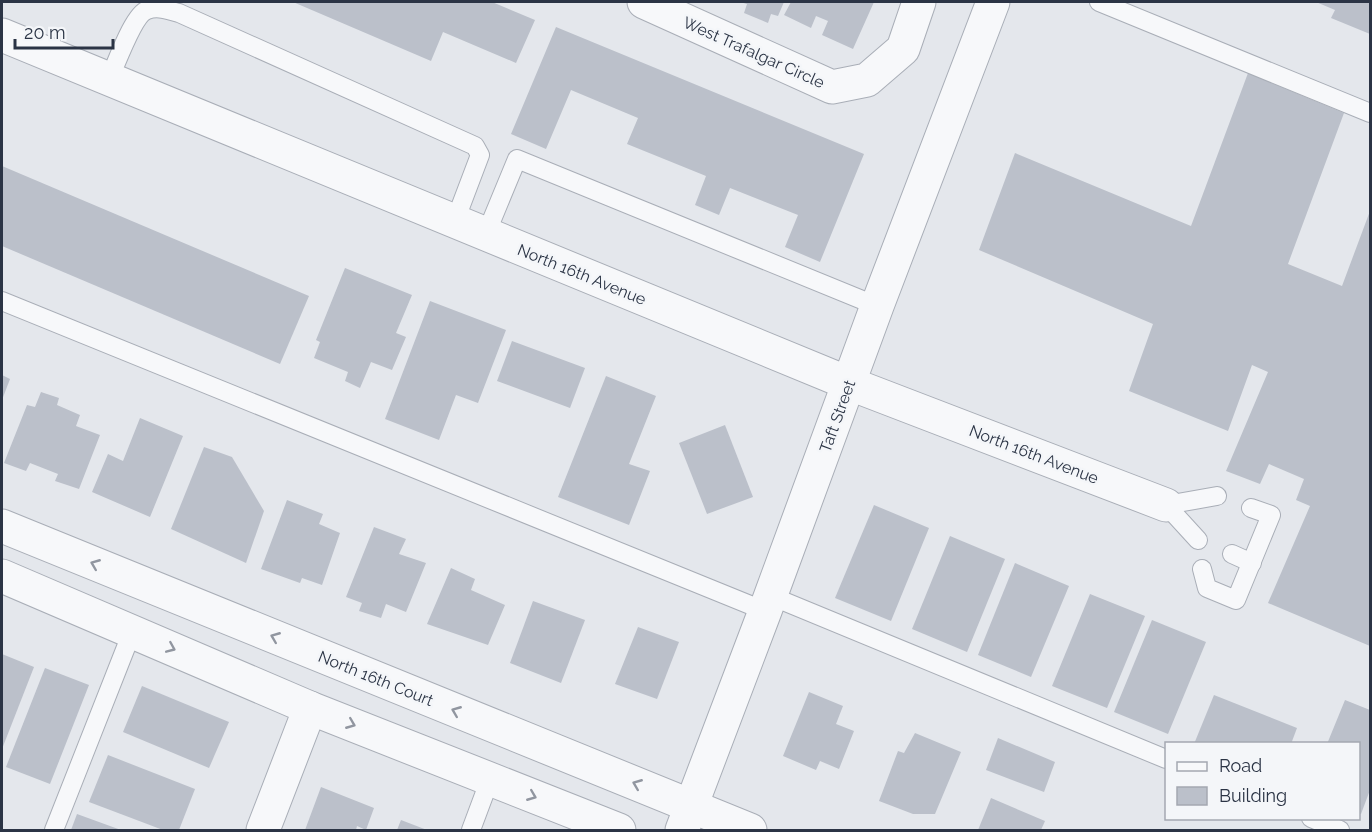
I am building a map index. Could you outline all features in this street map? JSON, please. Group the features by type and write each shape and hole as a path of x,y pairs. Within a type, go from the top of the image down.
{"street":[{"name":"West Trafalgar Circle","path":"644,2 832,87 867,80 903,49 920,2"},
{"name":"Taft Street","path":"686,818 993,2"},
{"name":"North 16th Avenue","path":"2,35 848,383 1166,505"},
{"name":"North 16th Court","path":"2,526 686,818 750,831"},
{"path":"2,576 310,708 619,831"},
{"path":"263,831 310,708"}],"lane":[{"path":"1099,2 1371,113"},
{"path":"109,79 135,21 144,11 162,8 179,13 476,146 480,155 455,222"},
{"path":"486,234 517,159 877,306"},
{"path":"2,301 1165,758"},
{"path":"1166,505 1216,496"},
{"path":"1166,505 1198,540"},
{"path":"1202,569 1207,588 1236,600 1271,515 1251,508"},
{"path":"1232,554 1251,563"},
{"path":"54,831 132,632"},
{"path":"471,831 490,780"},
{"path":"1313,820 1340,831"}],"building":[{"path":"293,2 492,2 535,20 516,63 443,32 431,61"},
{"path":"740,2 784,2 778,16 771,14 768,23 744,13 747,4"},
{"path":"791,2 874,2 853,49 822,35 828,21 816,16 811,28 784,15"},
{"path":"1316,2 1370,2 1370,34 1331,18 1335,10"},
{"path":"556,27 864,154 820,262 785,247 798,215 730,188 719,215 695,205 706,176 627,144 638,118 571,90 546,149 511,134"},
{"path":"1248,73 1344,113 1288,264 1342,286 1370,211 1370,646 1268,603 1310,506 1296,500 1304,479 1269,464 1260,484 1226,471 1268,372 1252,365 1228,431 1129,391 1153,324 979,250 1015,153 1191,226"},
{"path":"2,166 309,296 280,364 2,246"},
{"path":"345,268 412,295 396,333 406,337 392,370 371,362 360,388 345,381 348,372 314,358 320,342 316,340"},
{"path":"430,301 506,330 478,403 456,395 439,440 385,419"},
{"path":"512,341 585,368 570,408 497,381"},
{"path":"2,375 10,379 2,400"},
{"path":"606,376 656,396 629,464 650,471 629,525 558,497"},
{"path":"41,392 59,398 57,405 80,415 76,426 100,435 79,489 55,481 58,474 30,463 26,471 4,463 27,405 35,407"},
{"path":"140,418 183,436 150,517 92,492 108,454 123,461"},
{"path":"725,425 753,497 707,514 679,443"},
{"path":"204,447 232,457 264,511 246,563 171,529"},
{"path":"287,500 323,514 319,524 340,533 322,585 302,578 300,583 261,569"},
{"path":"874,505 929,528 891,621 835,598"},
{"path":"374,527 406,539 399,554 426,563 406,612 386,604 381,618 359,611 362,603 346,597"},
{"path":"950,536 1005,559 967,652 912,629"},
{"path":"1015,563 1069,586 1031,677 978,655"},
{"path":"451,568 475,579 471,590 505,605 488,645 427,624"},
{"path":"1090,594 1145,616 1107,708 1052,686"},
{"path":"533,601 585,620 561,683 510,663"},
{"path":"1152,620 1206,642 1168,734 1114,712"},
{"path":"638,627 679,642 657,699 615,684"},
{"path":"2,654 34,667 2,749"},
{"path":"45,668 89,685 50,784 6,767"},
{"path":"142,686 229,722 209,768 123,732"},
{"path":"809,692 843,706 836,724 854,731 839,769 820,761 816,770 783,756"},
{"path":"1214,695 1297,728 1292,742 1195,742"},
{"path":"1345,700 1370,710 1370,790 1361,814 1360,742 1328,742"},
{"path":"915,733 961,752 935,814 913,814 879,801 898,751 904,753"},
{"path":"998,738 1055,762 1044,792 986,770"},
{"path":"108,755 195,789 179,830 163,830 89,802"},
{"path":"321,787 374,808 366,830 357,826 356,830 305,830"},
{"path":"991,798 1045,821 1041,830 978,830"},
{"path":"77,814 121,830 71,830"},
{"path":"401,820 427,830 397,830"}]}
